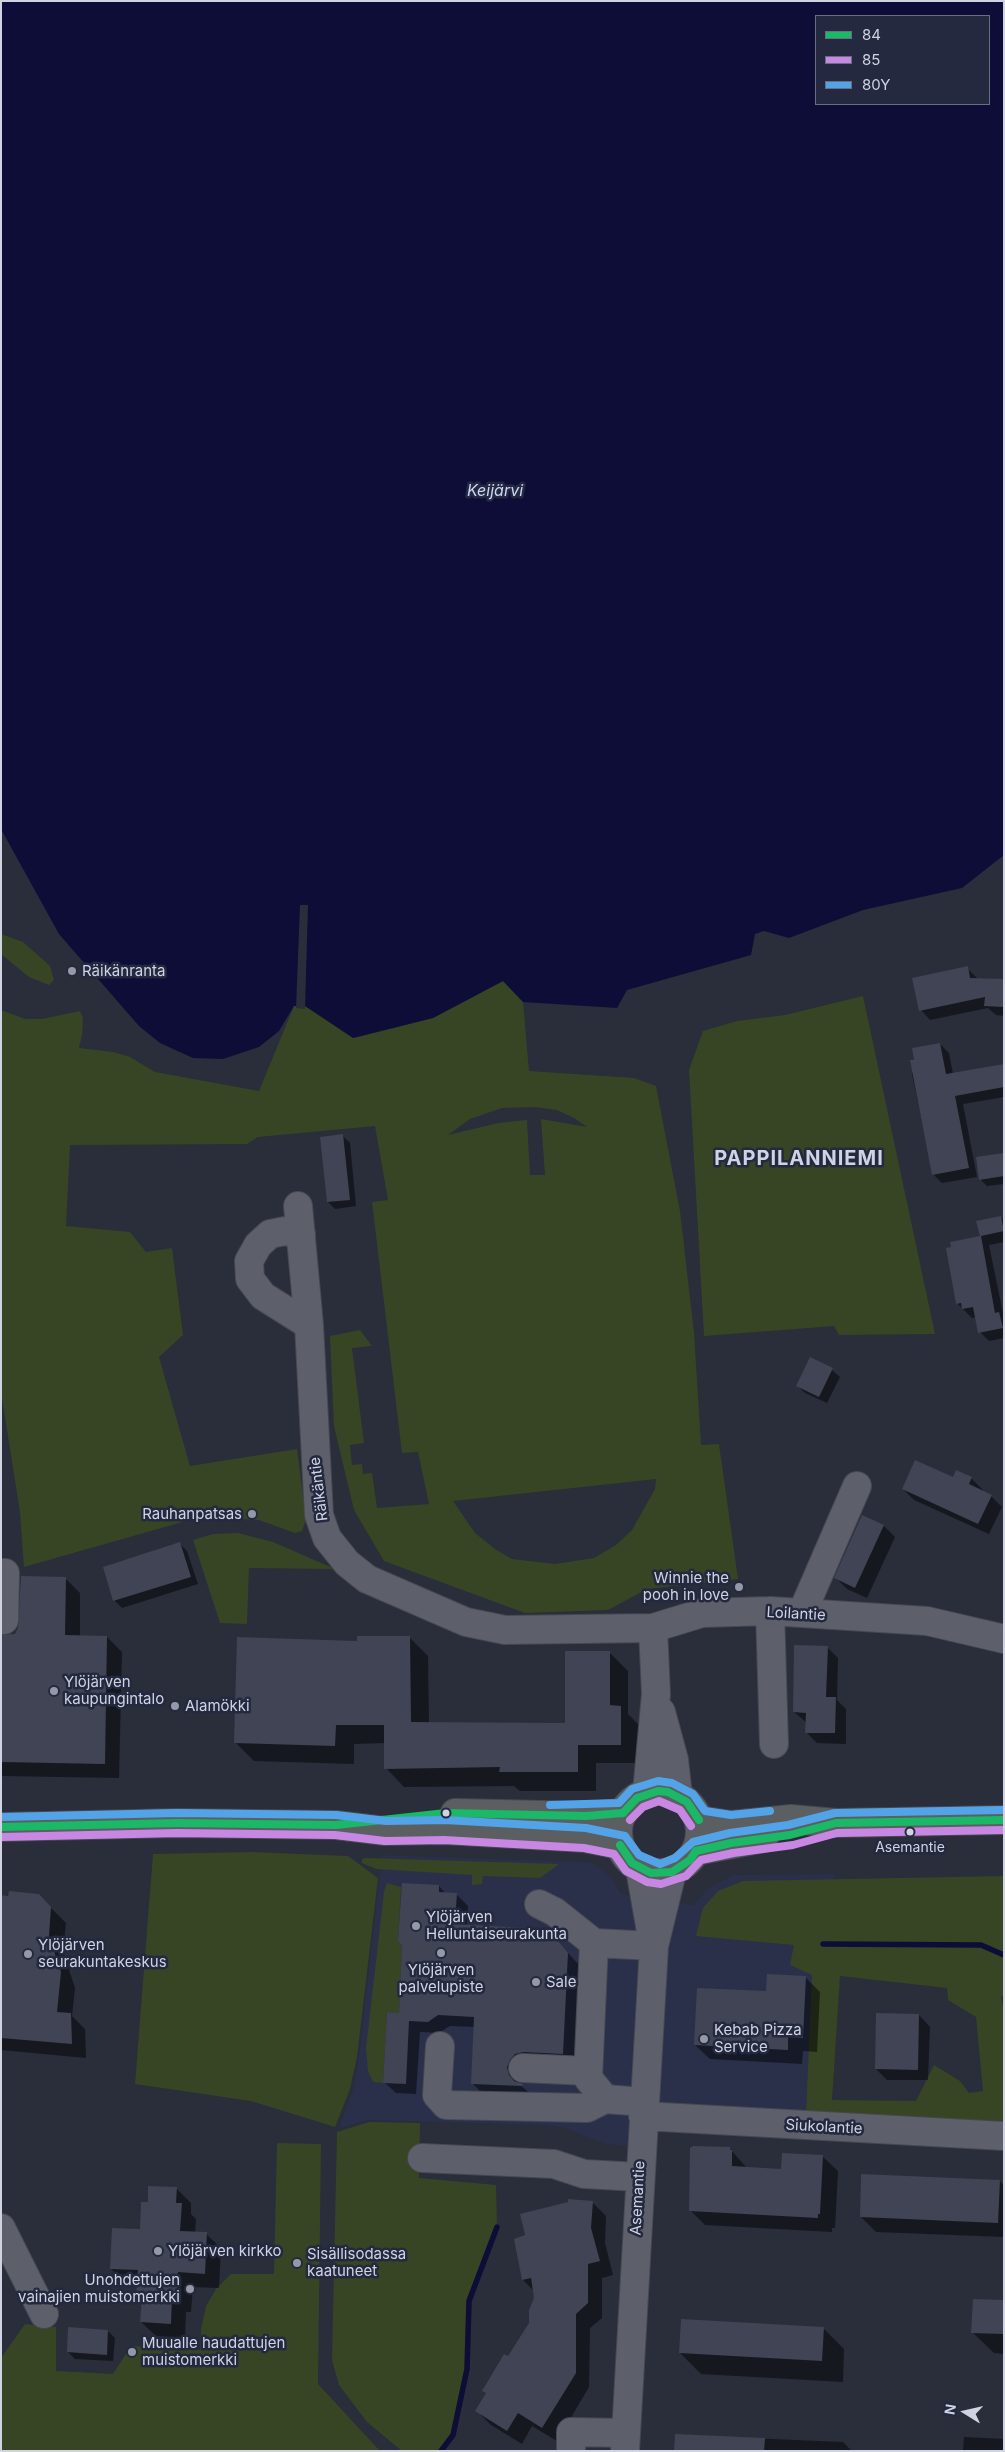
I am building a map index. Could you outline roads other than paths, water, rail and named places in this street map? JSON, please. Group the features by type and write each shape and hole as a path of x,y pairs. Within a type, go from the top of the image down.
{"main road":[{"path":"663,1792 678,1796 687,1802 699,1820 700,1841 696,1851 690,1860 672,1872 656,1873 640,1869 632,1863 620,1845 618,1834 623,1814 637,1798 647,1793 663,1792"},
{"path":"336,1825 446,1813 586,1816 623,1814"},
{"path":"699,1820 731,1825 791,1819 836,1823 1004,1820"},
{"path":"1,1827 177,1823 336,1825 385,1831 444,1830 585,1838 620,1845"},
{"path":"696,1851 731,1843 790,1835 836,1823"}],"street":[{"name":"Räikäntie","path":"298,1206 309,1325 319,1515 327,1538 346,1563 367,1579 466,1622 497,1628 654,1628"},
{"path":"301,1234 285,1231 270,1234 258,1245 249,1261 250,1279 262,1296 309,1325"},
{"path":"802,1614 857,1486"},
{"path":"1,1573 5,1573 4,1620"},
{"path":"770,1612 774,1744"},
{"name":"Loilantie","path":"654,1628 702,1613 770,1612 926,1621 1004,1639"},
{"path":"647,1793 656,1694 654,1628"},
{"path":"656,1694 674,1760 678,1796"},
{"name":"Asemantie","path":"640,1869 654,1946"},
{"name":"Asemantie","path":"625,2442 654,1946 672,1872"},
{"path":"539,1904 555,1912 594,1942 654,1946"},
{"path":"440,2046 436,2095 446,2105 587,2108 604,2100 588,2078 594,1942"},
{"path":"523,2068 588,2071"},
{"name":"Siukolantie","path":"604,2100 644,2109 1004,2136"},
{"path":"422,2158 554,2164 584,2174 639,2177"},
{"path":"1,2228 44,2314"},
{"path":"570,2451 571,2432 625,2442"}],"water":[{"name":"Keijärvi","path":"1,1 1004,1 1004,855 962,888 863,910 789,938 764,931 755,934 751,955 627,990 617,1008 523,1002 503,981 433,1018 353,1038 305,1006 294,1006 279,1031 259,1047 223,1059 193,1058 160,1043 139,1026 59,934 1,829"}],"waterway":[{"path":"823,1944 981,1945 1004,1955"},
{"path":"441,2451 453,2435 467,2369 469,2301 497,2227"}],"place":[{"name":"Räikänranta","path":"72,971"},
{"name":"Rauhanpatsas","path":"252,1514"},
{"name":"Winnie the pooh in love","path":"739,1587"},
{"name":"Ylöjärven kaupungintalo","path":"54,1691"},
{"name":"Alamökki","path":"175,1706"},
{"name":"Asemantie","path":"910,1832"},
{"name":"Ylöjärven Helluntaiseurakunta","path":"416,1926"},
{"name":"Ylöjärven palvelupiste","path":"441,1953"},
{"name":"Ylöjärven seurakuntakeskus","path":"28,1954"},
{"name":"Sale","path":"536,1982"},
{"name":"Kebab Pizza Service","path":"704,2039"},
{"name":"Ylöjärven kirkko","path":"158,2251"},
{"name":"Sisällisodassa kaatuneet","path":"297,2263"},
{"name":"Unohdettujen vainajien muistomerkki","path":"190,2289"},
{"name":"Muualle haudattujen muistomerkki","path":"132,2352"}],"district":[{"name":"PAPPILANNIEMI","path":"799,1159"}]}
